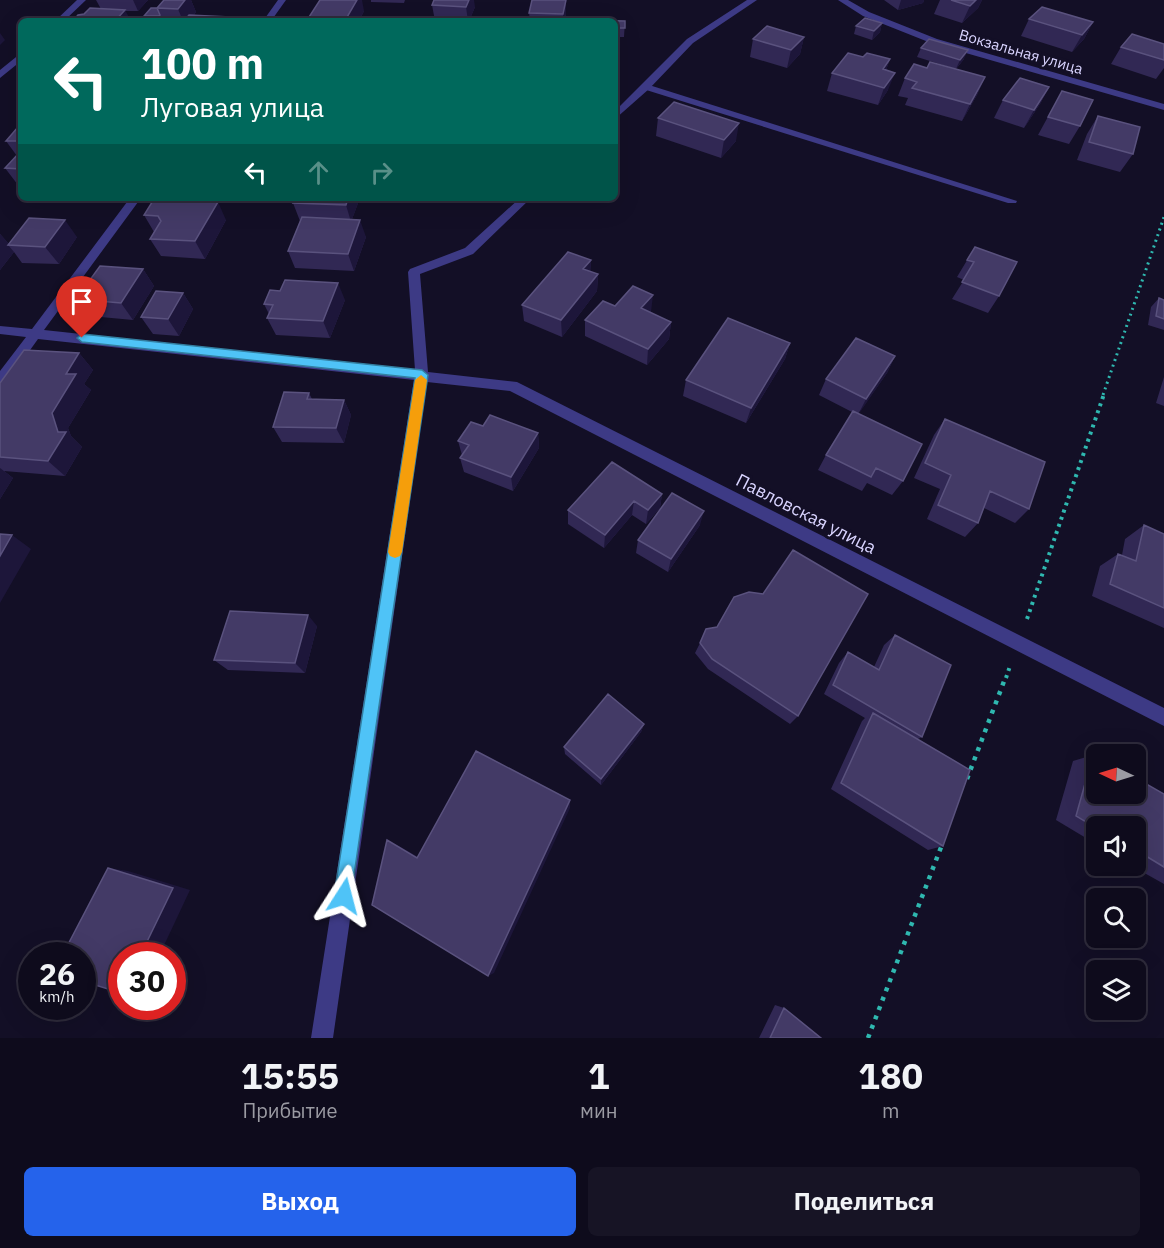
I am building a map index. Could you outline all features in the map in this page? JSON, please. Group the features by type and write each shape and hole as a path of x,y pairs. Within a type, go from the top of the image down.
{"street":[{"path":"62,18 82,0"},
{"path":"269,18 282,0"},
{"path":"618,113 690,41 753,0"},
{"name":"Вокзальная улица","path":"842,0 866,14 934,41 1164,107"},
{"path":"0,75 18,59"},
{"path":"646,87 1012,201"},
{"path":"0,381 134,201"},
{"path":"322,1038 422,375 414,272 469,251 523,201"},
{"name":"Павловская улица","path":"0,330 512,386 1164,717"}],"building":[{"path":"164,0 185,0 178,9 157,8"},
{"path":"320,0 357,0 347,18 309,17"},
{"path":"434,0 469,0 466,7 432,5"},
{"path":"532,0 566,0 563,14 529,13"},
{"path":"951,0 976,0 970,6"},
{"path":"1042,7 1093,22 1082,35 1029,19"},
{"path":"90,8 125,10 118,18 76,18"},
{"path":"151,8 157,8 160,15 144,16"},
{"path":"189,15 229,17 228,18 186,18"},
{"path":"865,18 882,23 874,31 856,26"},
{"path":"618,21 625,21 625,28 618,28"},
{"path":"767,26 804,37 791,50 753,39"},
{"path":"1132,34 1164,44 1164,60 1121,47"},
{"path":"929,39 968,50 960,60 921,48"},
{"path":"848,53 863,57 867,53 890,59 883,69 895,73 884,88 832,73"},
{"path":"930,62 985,77 970,104 912,88 917,82 905,78 914,64 927,68"},
{"path":"1020,78 1049,87 1034,110 1003,100"},
{"path":"1062,91 1093,100 1080,126 1048,117"},
{"path":"674,102 739,123 724,140 658,118"},
{"path":"1098,116 1140,127 1133,154 1089,142"},
{"path":"18,127 18,141 6,141"},
{"path":"18,154 18,169 5,168"},
{"path":"153,201 218,202 195,241 150,239 161,221 158,216 144,215"},
{"path":"294,201 347,201 346,205 293,203"},
{"path":"302,217 360,220 348,254 288,251"},
{"path":"29,218 65,220 45,247 8,245"},
{"path":"975,247 1017,262 999,296 962,282 974,262 967,260"},
{"path":"568,252 591,260 583,269 598,274 561,320 522,305"},
{"path":"100,266 143,269 121,303 76,299"},
{"path":"285,280 338,283 323,321 267,318 273,305 264,304 270,290 280,291"},
{"path":"633,286 653,295 641,308 671,322 648,349 585,320 603,301 615,306"},
{"path":"156,291 183,293 168,319 141,317"},
{"path":"1159,298 1164,300 1164,319 1156,316"},
{"path":"728,318 790,343 751,408 686,380"},
{"path":"856,338 895,356 866,399 826,379"},
{"path":"24,350 79,353 66,374 76,374 52,413 58,432 66,432 48,461 0,457 0,383"},
{"path":"284,392 309,393 307,399 344,400 336,428 273,427"},
{"path":"853,411 922,444 903,481 876,468 871,477 826,455"},
{"path":"490,415 538,433 511,477 460,458 469,445 458,441 471,422 483,426"},
{"path":"945,419 1045,462 1029,509 990,491 978,523 938,505 951,475 925,463"},
{"path":"612,462 662,494 648,510 634,501 605,535 568,510"},
{"path":"672,493 704,511 671,559 638,540"},
{"path":"1144,525 1164,534 1164,608 1110,584 1118,554 1136,561"},
{"path":"0,534 12,535 0,556"},
{"path":"793,550 868,594 798,716 712,659 700,643 706,629 717,627 734,597 749,592 763,594"},
{"path":"230,611 308,615 295,663 214,660"},
{"path":"895,635 951,665 922,737 833,685 848,652 879,670"},
{"path":"608,694 644,724 601,779 564,747"},
{"path":"873,713 970,770 943,846 841,783"},
{"path":"476,751 570,800 488,976 372,905 387,840 417,858"},
{"path":"1086,780 1086,804 1146,804 1146,784 1164,794 1164,867 1146,856 1146,816 1086,816 1086,822 1076,816"},
{"path":"108,868 173,888 147,942 108,942 108,989 96,985 96,942 69,942"},
{"path":"784,1008 821,1038 770,1038"}],"slow traffic":[{"path":"395,552 421,380"}],"route":[{"path":"82,338 422,375 344,896"}]}
